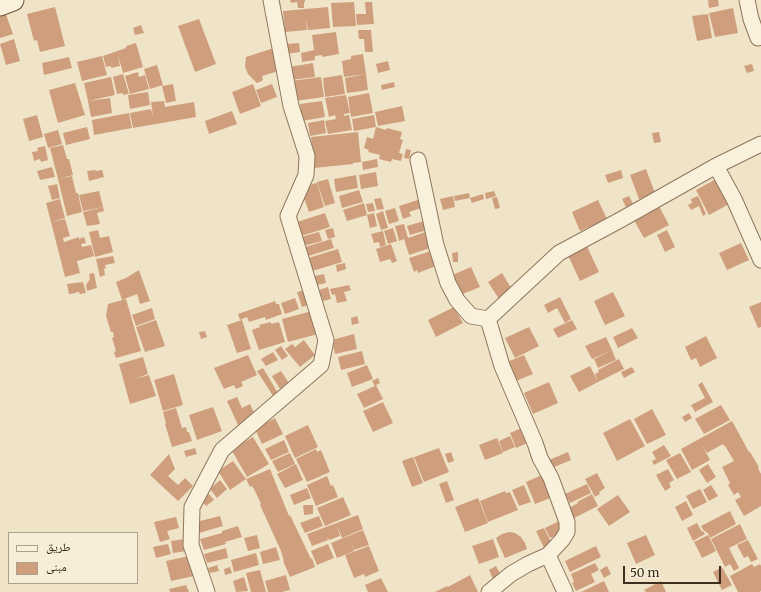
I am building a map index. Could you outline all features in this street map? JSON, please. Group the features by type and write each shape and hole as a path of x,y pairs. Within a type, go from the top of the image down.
{"street":[{"path":"0,5 13,0"},
{"path":"207,592 191,545 192,507 222,450 321,365 326,340 288,216 306,175 306,156 291,106 271,0"},
{"path":"747,0 751,19 760,40"},
{"path":"488,319 559,253 716,166 761,144"},
{"path":"418,160 436,245 448,283 457,300 471,316 488,319"},
{"path":"716,166 734,199 761,260"},
{"path":"488,319 502,366 540,458 551,478 567,522 567,532 562,540 548,555 528,564 512,574 489,592"},
{"path":"548,555 565,592"}],"building":[{"path":"290,0 305,0 304,8 298,8 297,2 291,3"},
{"path":"708,0 718,0 719,6 709,8"},
{"path":"354,2 356,26 333,27 331,3"},
{"path":"365,2 372,2 374,24 357,25 356,14 366,14"},
{"path":"55,7 65,46 40,52 37,40 34,41 27,14"},
{"path":"328,7 330,28 308,30 306,19 307,30 285,32 283,11"},
{"path":"733,8 738,33 715,37 709,13"},
{"path":"4,9 13,34 0,38 0,11"},
{"path":"708,14 712,38 697,41 692,16"},
{"path":"199,19 216,64 195,72 178,26"},
{"path":"141,25 144,33 135,35 133,28"},
{"path":"358,30 371,30 373,52 365,52 364,39 359,39"},
{"path":"336,32 339,54 322,57 322,55 315,56 315,60 302,62 301,53 314,50 312,35"},
{"path":"14,39 20,61 6,65 0,44"},
{"path":"136,43 143,67 123,73 118,55 120,66 111,68 111,66 106,67 103,56"},
{"path":"299,43 300,52 286,54 285,44"},
{"path":"274,48 282,70 262,76 262,81 257,83 248,74 245,67 246,57"},
{"path":"363,54 366,74 344,77 342,61 351,59 351,56"},
{"path":"102,56 107,75 82,81 77,62"},
{"path":"69,57 72,68 44,75 42,63"},
{"path":"388,61 390,70 378,73 376,64"},
{"path":"313,63 315,77 291,80 289,67"},
{"path":"752,64 754,71 747,73 744,66"},
{"path":"157,65 163,85 150,89 144,69"},
{"path":"138,72 139,77 145,75 149,89 130,94 125,76"},
{"path":"123,74 129,94 123,95 123,93 117,94 113,77"},
{"path":"366,74 368,90 347,93 345,78"},
{"path":"342,75 345,94 325,97 323,78"},
{"path":"111,77 115,95 88,101 84,83"},
{"path":"321,77 324,97 295,101 291,81"},
{"path":"394,82 395,87 382,90 381,85"},
{"path":"75,83 85,115 58,123 49,90"},
{"path":"173,84 176,101 166,103 162,86"},
{"path":"253,84 261,106 240,114 232,92"},
{"path":"272,84 277,97 261,103 256,90"},
{"path":"148,92 150,105 130,109 128,95"},
{"path":"369,93 373,113 351,117 348,97"},
{"path":"346,95 350,113 344,114 344,116 349,115 352,130 328,134 325,121 336,119 335,115 329,117 325,98"},
{"path":"110,98 112,113 91,117 88,101"},
{"path":"164,101 165,107 194,102 196,117 133,128 130,113 151,109 153,116 151,102"},
{"path":"322,101 325,117 302,121 300,104"},
{"path":"402,106 405,121 378,126 375,112"},
{"path":"232,111 237,124 209,134 205,121"},
{"path":"129,113 132,128 94,135 92,120"},
{"path":"37,115 43,137 29,141 23,119"},
{"path":"374,115 376,127 354,131 352,119"},
{"path":"324,120 326,133 310,136 308,123"},
{"path":"87,127 90,139 66,145 63,133"},
{"path":"376,127 402,132 400,139 403,140 399,153 403,154 401,161 392,159 391,162 379,159 380,155 368,152 369,150 364,148 367,137 373,139"},
{"path":"58,130 62,144 48,148 44,134"},
{"path":"358,132 361,162 314,168 311,137"},
{"path":"659,132 661,142 654,143 652,133"},
{"path":"63,145 67,159 69,159 73,175 58,179 50,148"},
{"path":"45,146 48,160 41,162 40,159 34,161 32,152 38,151 37,148"},
{"path":"406,149 411,150 409,159 404,158"},
{"path":"377,159 378,167 363,170 362,162"},
{"path":"52,167 55,177 40,180 37,171"},
{"path":"646,169 655,193 639,199 630,175"},
{"path":"102,170 104,177 89,181 87,171"},
{"path":"621,170 623,178 608,183 605,175"},
{"path":"376,172 378,186 361,189 359,175"},
{"path":"356,175 358,188 336,192 334,179"},
{"path":"72,176 76,193 78,193 82,212 67,216 58,179"},
{"path":"328,179 335,203 325,206 317,182"},
{"path":"716,179 729,204 709,215 696,190"},
{"path":"317,183 324,207 309,212 303,195 312,184"},
{"path":"57,184 60,198 52,200 48,186"},
{"path":"359,190 363,202 342,208 339,196"},
{"path":"99,191 103,207 83,211 79,195"},
{"path":"494,191 496,196 486,199 485,193"},
{"path":"469,193 470,198 455,201 454,196"},
{"path":"483,194 484,199 472,203 470,198"},
{"path":"453,196 455,207 443,210 440,199"},
{"path":"629,196 633,204 626,207 622,199"},
{"path":"698,196 706,214 703,216 699,206 691,210 688,205 692,203 691,199"},
{"path":"497,197 500,208 495,209 492,198"},
{"path":"381,198 384,209 377,210 374,199"},
{"path":"60,199 65,218 51,222 46,203"},
{"path":"421,199 424,207 409,212 411,216 403,219 399,206"},
{"path":"598,200 607,219 580,231 572,212"},
{"path":"364,203 367,215 347,221 343,210"},
{"path":"373,203 375,211 368,212 366,204"},
{"path":"659,206 669,225 644,238 634,220"},
{"path":"103,207 104,211 97,213 100,224 87,226 83,212"},
{"path":"395,208 399,221 389,224 385,211"},
{"path":"383,211 388,228 381,230 376,214"},
{"path":"325,213 330,227 301,236 297,222"},
{"path":"374,213 377,226 370,228 367,215"},
{"path":"65,219 70,236 63,238 64,242 79,237 79,239 84,237 86,243 81,244 82,247 91,245 94,256 77,261 80,273 65,277 51,222"},
{"path":"424,221 427,230 410,235 407,226"},
{"path":"404,224 408,238 428,231 433,247 409,255 404,239 399,241 395,226"},
{"path":"333,228 335,237 328,239 325,230"},
{"path":"393,228 397,241 388,244 384,231"},
{"path":"98,230 100,238 109,236 113,252 95,257 89,232"},
{"path":"667,230 675,247 665,252 657,235"},
{"path":"383,231 386,245 380,247 379,242 374,243 371,234"},
{"path":"319,232 322,241 303,246 301,237"},
{"path":"331,239 334,248 305,257 302,248"},
{"path":"585,242 599,272 580,281 566,251"},
{"path":"741,243 749,260 727,270 719,253"},
{"path":"391,244 397,261 392,263 390,259 380,262 376,249"},
{"path":"338,249 342,262 309,272 305,259"},
{"path":"431,251 436,266 418,273 417,270 414,272 409,258"},
{"path":"458,252 458,262 453,262 452,253"},
{"path":"113,256 115,263 105,265 105,275 100,277 96,259"},
{"path":"345,263 346,269 337,272 336,265"},
{"path":"471,267 480,287 460,295 450,276"},
{"path":"139,270 150,301 140,304 137,294 122,300 116,282"},
{"path":"94,273 97,288 87,291 86,285 90,279 89,274"},
{"path":"502,273 513,291 499,299 488,282"},
{"path":"324,274 326,283 317,285 315,276"},
{"path":"83,282 86,293 80,294 79,292 76,292 69,294 67,284"},
{"path":"349,285 351,290 344,292 347,301 337,303 335,294 332,295 330,289"},
{"path":"328,287 331,299 323,301 319,290"},
{"path":"309,289 313,304 302,307 297,292"},
{"path":"613,292 625,316 605,325 594,301"},
{"path":"560,297 571,319 565,323 557,308 548,313 544,305"},
{"path":"295,298 299,309 285,314 281,303"},
{"path":"126,299 141,351 116,358 114,352 116,351 112,338 114,337 113,332 111,332 106,316 108,304"},
{"path":"275,301 276,304 279,304 282,314 266,320 265,317 249,322 247,317 240,320 238,314"},
{"path":"761,302 761,327 758,328 749,307"},
{"path":"454,307 463,323 436,337 428,320"},
{"path":"152,308 155,319 136,326 132,315"},
{"path":"312,311 318,334 288,342 282,319"},
{"path":"357,316 359,323 352,325 351,318"},
{"path":"156,320 165,346 145,352 136,327"},
{"path":"242,320 251,349 237,353 227,325"},
{"path":"572,320 577,329 558,338 553,329"},
{"path":"271,322 271,324 279,322 285,342 259,350 252,330 260,327 259,325"},
{"path":"529,327 539,346 515,358 505,338"},
{"path":"632,328 638,338 618,348 613,337"},
{"path":"205,331 207,337 201,339 199,332"},
{"path":"354,334 357,349 335,354 332,340"},
{"path":"706,336 717,358 700,367 696,358 691,360 685,347"},
{"path":"606,337 612,350 592,359 585,346"},
{"path":"304,340 315,355 300,367 285,349 292,344 295,347"},
{"path":"281,346 288,356 282,360 275,350"},
{"path":"612,350 616,360 598,368 594,359"},
{"path":"362,351 365,364 341,370 338,357"},
{"path":"273,352 278,360 266,366 261,359"},
{"path":"248,355 257,375 241,382 243,386 236,389 234,385 224,389 214,368"},
{"path":"524,355 533,374 516,381 507,362"},
{"path":"143,357 148,374 135,379 149,375 156,396 130,404 119,364"},
{"path":"619,359 624,369 598,382 595,374 599,372 598,370"},
{"path":"367,365 373,379 352,387 347,373"},
{"path":"590,366 598,382 579,392 570,376"},
{"path":"632,367 635,372 624,378 621,372"},
{"path":"263,368 278,393 273,396 257,371"},
{"path":"281,371 289,383 280,389 272,376"},
{"path":"174,374 183,405 163,411 154,380"},
{"path":"378,378 380,383 376,385 383,399 364,408 357,394 375,386 372,381"},
{"path":"549,382 558,403 533,414 524,393"},
{"path":"702,382 713,402 695,412 691,405 705,398 698,385"},
{"path":"237,397 242,408 250,404 256,417 238,425 227,401"},
{"path":"383,402 393,423 373,432 363,411"},
{"path":"721,405 730,420 704,434 695,419"},
{"path":"213,407 222,431 197,440 189,415"},
{"path":"176,408 182,428 186,427 192,441 172,447 163,412"},
{"path":"652,409 666,435 647,444 634,419"},
{"path":"689,413 692,418 685,422 682,417"},
{"path":"275,418 283,434 262,444 255,429"},
{"path":"630,419 645,446 617,461 603,433"},
{"path":"732,421 759,467 758,468 761,474 761,506 744,516 735,500 741,497 738,492 734,495 728,485 730,483 722,467 734,461 725,446 723,444 707,453 702,445 710,460 692,470 681,449"},
{"path":"308,425 318,447 295,458 285,436"},
{"path":"524,427 530,442 516,448 510,433"},
{"path":"510,436 515,447 503,452 499,441"},
{"path":"253,437 269,464 247,477 231,449"},
{"path":"497,438 503,453 485,460 479,445"},
{"path":"284,440 289,452 271,460 265,449"},
{"path":"664,445 671,456 654,465 652,461 656,459 652,452"},
{"path":"195,448 197,454 186,457 184,451"},
{"path":"439,448 449,472 424,482 414,457"},
{"path":"316,449 317,452 321,450 330,472 307,482 296,459"},
{"path":"451,452 454,461 448,463 445,454"},
{"path":"568,452 571,460 552,468 549,460"},
{"path":"290,453 295,464 278,472 272,461"},
{"path":"680,453 691,472 677,479 666,460"},
{"path":"169,454 175,469 168,476 178,485 185,478 193,486 178,501 150,475"},
{"path":"413,457 423,483 412,487 402,461"},
{"path":"233,461 246,479 230,490 218,471"},
{"path":"296,464 303,480 285,488 277,474"},
{"path":"708,464 716,477 707,483 699,470"},
{"path":"270,469 289,516 290,515 311,559 312,558 315,567 290,577 283,561 281,551 260,505 261,504 252,486 250,487 246,479"},
{"path":"668,469 674,480 669,483 671,487 665,491 656,475"},
{"path":"597,473 605,488 595,497 585,479"},
{"path":"544,474 553,497 535,504 526,482"},
{"path":"327,476 338,497 316,506 307,485"},
{"path":"220,480 227,489 217,498 210,489"},
{"path":"447,481 454,500 446,503 439,484"},
{"path":"587,484 591,493 570,503 565,494"},
{"path":"524,485 531,502 519,506 512,490"},
{"path":"711,485 718,496 709,501 703,490"},
{"path":"307,488 311,498 294,505 290,495"},
{"path":"700,489 707,502 693,509 686,496"},
{"path":"505,491 506,493 510,492 518,510 488,522 480,501"},
{"path":"209,494 214,500 206,506 201,500"},
{"path":"592,494 598,506 574,518 569,508"},
{"path":"618,495 630,512 609,526 597,509"},
{"path":"343,497 351,515 325,526 317,508"},
{"path":"478,498 488,523 465,532 455,507"},
{"path":"686,501 693,515 682,521 675,507"},
{"path":"303,505 313,505 313,514 304,515"},
{"path":"730,511 736,524 710,538 708,533 704,531 701,526"},
{"path":"358,515 363,529 342,538 337,526 340,536 329,540 327,537 328,540 312,546 307,534"},
{"path":"220,516 223,526 199,533 196,522"},
{"path":"319,516 323,526 305,533 300,523"},
{"path":"176,517 179,528 167,531 170,539 160,542 154,522"},
{"path":"559,521 564,532 550,538 545,528"},
{"path":"697,523 702,532 703,531 705,534 693,541 687,528"},
{"path":"740,524 747,539 729,548 739,568 734,571 730,564 725,567 711,539"},
{"path":"238,526 242,537 225,542 226,544 204,550 200,539 222,533 222,531"},
{"path":"544,528 553,546 545,550 536,531"},
{"path":"363,530 369,545 354,550 351,543 354,551 337,558 331,543"},
{"path":"509,532 515,533 521,537 527,549 505,558 496,538"},
{"path":"257,535 260,548 248,551 244,538"},
{"path":"646,535 655,555 636,564 627,543"},
{"path":"708,535 716,551 702,558 694,542"},
{"path":"185,539 187,551 173,553 171,541"},
{"path":"493,539 499,557 479,564 472,546"},
{"path":"748,540 758,559 751,562 748,556 744,558 737,545"},
{"path":"168,544 171,554 156,558 153,547"},
{"path":"328,544 334,558 317,565 311,551"},
{"path":"369,546 379,571 365,577 364,574 354,578 345,555"},
{"path":"596,546 601,557 570,572 565,561"},
{"path":"276,547 280,560 263,564 260,552"},
{"path":"226,548 228,558 207,563 204,554"},
{"path":"256,553 259,565 234,572 231,560"},
{"path":"189,556 194,576 171,581 166,561"},
{"path":"595,563 599,570 591,574 595,582 576,591 572,583 574,582 571,574"},
{"path":"752,564 754,567 760,564 761,566 761,591 738,592 730,576"},
{"path":"217,565 219,571 210,573 208,568"},
{"path":"496,566 501,575 493,579 489,570"},
{"path":"607,566 611,574 604,578 600,570"},
{"path":"230,567 232,573 225,575 224,569"},
{"path":"722,567 732,585 722,590 713,572"},
{"path":"260,570 266,592 251,592 246,573"},
{"path":"286,575 290,590 282,592 268,592 265,581"},
{"path":"470,575 478,592 435,592 447,586 448,587"},
{"path":"244,577 248,591 236,592 233,581"},
{"path":"381,578 388,592 368,592 365,585"},
{"path":"604,581 609,592 581,592"},
{"path":"661,581 666,592 646,592 644,590"},
{"path":"186,585 189,592 170,592 169,589"}]}
